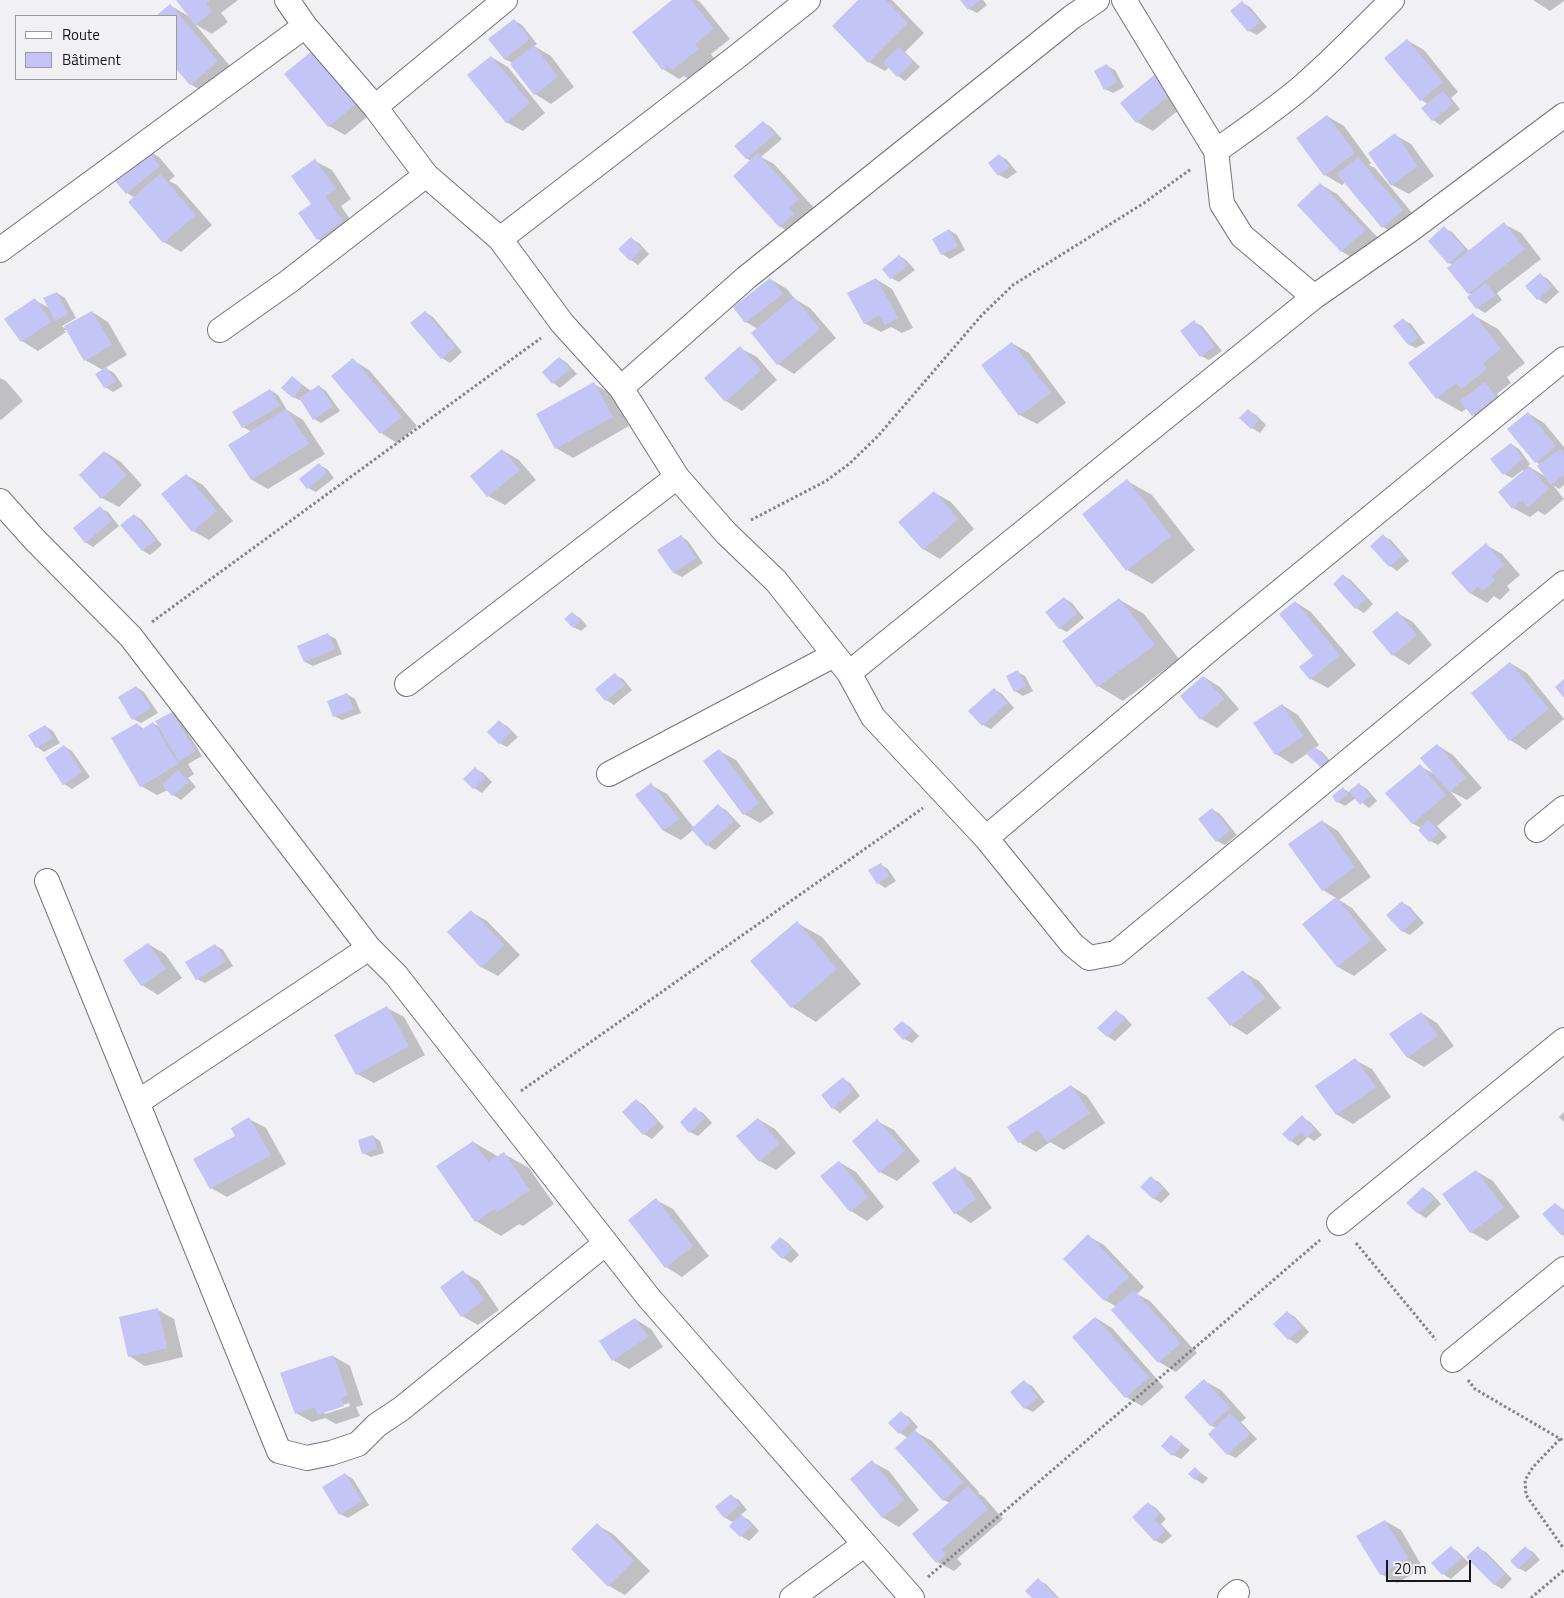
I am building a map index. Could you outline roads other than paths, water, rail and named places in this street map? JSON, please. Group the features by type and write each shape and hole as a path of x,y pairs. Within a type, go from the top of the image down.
{"street":[{"path":"287,0 305,26 375,107 426,175 500,239 562,323 622,388 677,477 726,533 776,582 849,673 873,717 986,838 1072,944 1088,958 1116,953 1564,583"},
{"path":"375,107 505,0"},
{"path":"500,239 740,55 808,0"},
{"path":"622,388 747,277 1072,17 1096,0"},
{"path":"1124,0 1216,152 1222,204 1242,236 1314,297"},
{"path":"1216,152 1273,110 1332,60 1392,0"},
{"path":"0,250 305,26"},
{"path":"849,673 1314,297 1410,230 1564,115"},
{"path":"220,330 288,282 426,175"},
{"path":"986,838 1216,644 1564,359"},
{"path":"407,684 677,477"},
{"path":"0,501 34,539 131,637 369,948 396,975 649,1298 910,1596"},
{"path":"609,774 834,655"},
{"path":"1537,830 1564,808"},
{"path":"47,881 279,1451 307,1458 331,1453 358,1444 377,1425 415,1397 606,1243"},
{"path":"138,1102 369,948"},
{"path":"1339,1223 1564,1040"},
{"path":"1453,1360 1564,1269"},
{"path":"792,1598 865,1544"}]}
